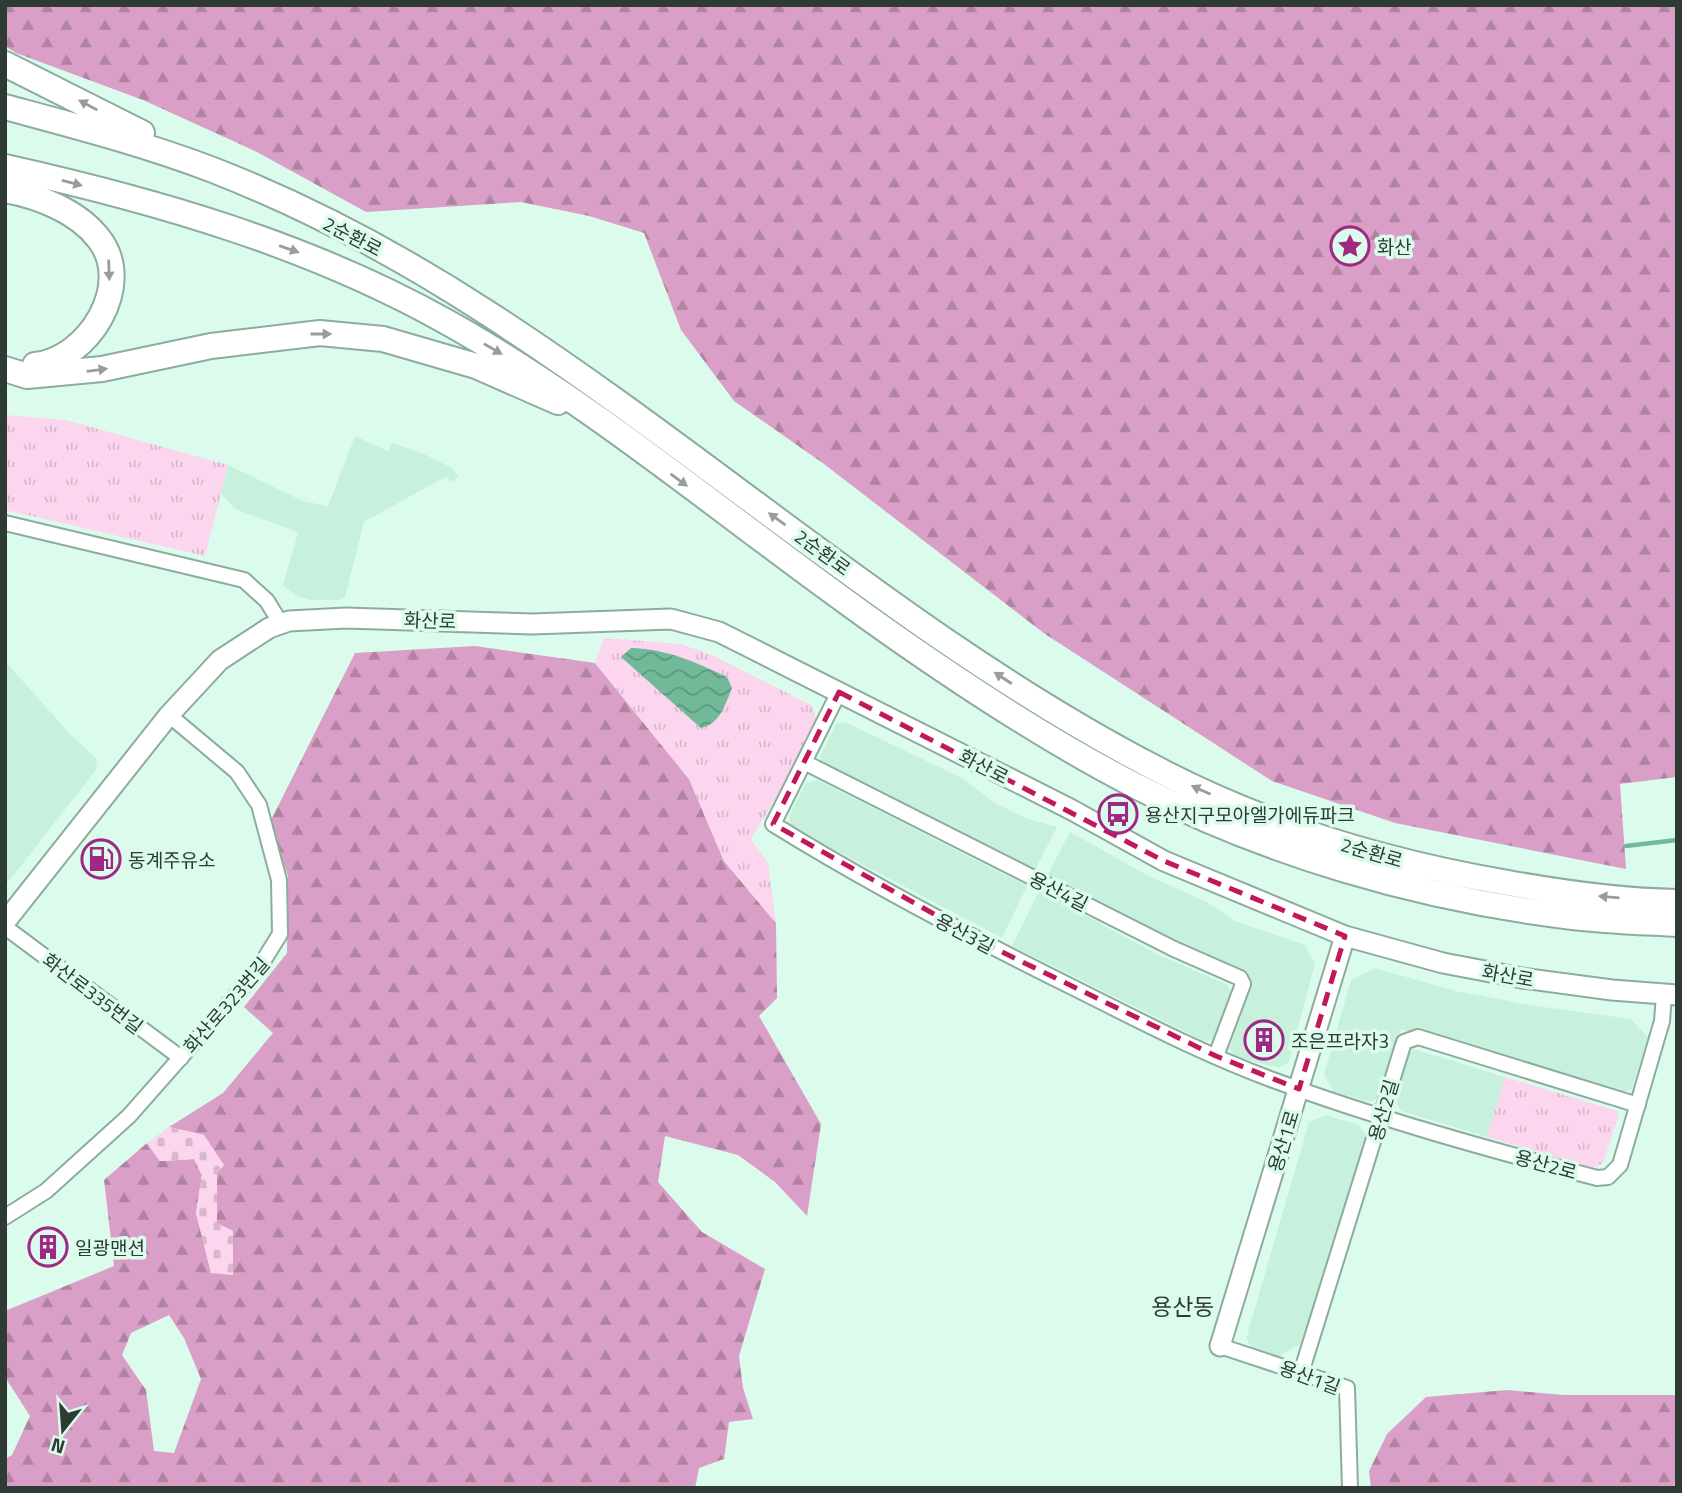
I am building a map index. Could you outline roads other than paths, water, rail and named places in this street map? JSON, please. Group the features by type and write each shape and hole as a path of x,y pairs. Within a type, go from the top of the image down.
{"highway":[{"path":"5,64 214,171"},
{"name":"2순환로","path":"5,107 106,134 214,171 388,253 489,314 973,659 1071,722 1155,769 1277,821 1356,849 1446,872 1558,892 1677,902"},
{"name":"2순환로","path":"5,167 160,205 319,259 443,320 522,366 856,609 956,678 1137,786 1222,825 1312,858 1475,902 1567,917 1677,924"},
{"path":"5,190 25,194 82,222 100,240 109,260 111,274 102,317 90,337 52,363 27,366 5,361"},
{"path":"5,369 27,376 103,369 211,346 320,332 383,339 476,366 528,391 588,413"}],"main road":[{"name":"화산로","path":"5,925 169,715 220,660 242,643 281,624 346,618 532,624 671,619 719,632 1073,810 1164,861 1345,936 1443,963 1522,978 1670,995"},
{"name":"용산1로","path":"1220,1346 1345,936"}],"street":[{"path":"5,523 244,580 267,601 281,624"},
{"name":"용산3길","path":"839,692 774,824 892,895 1097,1000 1216,1056 1299,1089"},
{"name":"화산로323번길","path":"5,1217 46,1191 97,1147 181,1058 269,957 280,934 282,904 274,855 259,805 237,772 169,715"},
{"name":"용산4길","path":"804,762 1174,949 1240,978 1243,984 1216,1056"},
{"name":"화산로335번길","path":"5,925 181,1058"},
{"name":"용산2로","path":"1299,1089 1381,1116 1603,1178 1613,1175 1620,1165 1670,995"},
{"name":"용산2길","path":"1301,1373 1401,1047 1410,1037 1418,1037 1638,1105"},
{"name":"용산1길","path":"1220,1346 1347,1388 1350,1488"}],"water":[{"path":"631,648 669,654 727,677 732,688 717,718 701,728 621,657"}],"waterway":[{"path":"1626,846 1677,840"}],"place":[{"name":"화산","path":"1350,246"},
{"name":"용산지구모아엘가에듀파크","path":"1118,814"},
{"name":"동계주유소","path":"101,859"},
{"name":"조은프라자3","path":"1264,1040"},
{"name":"일광맨션","path":"48,1247"}],"district":[{"name":"용산동","path":"1183,1306"}]}
